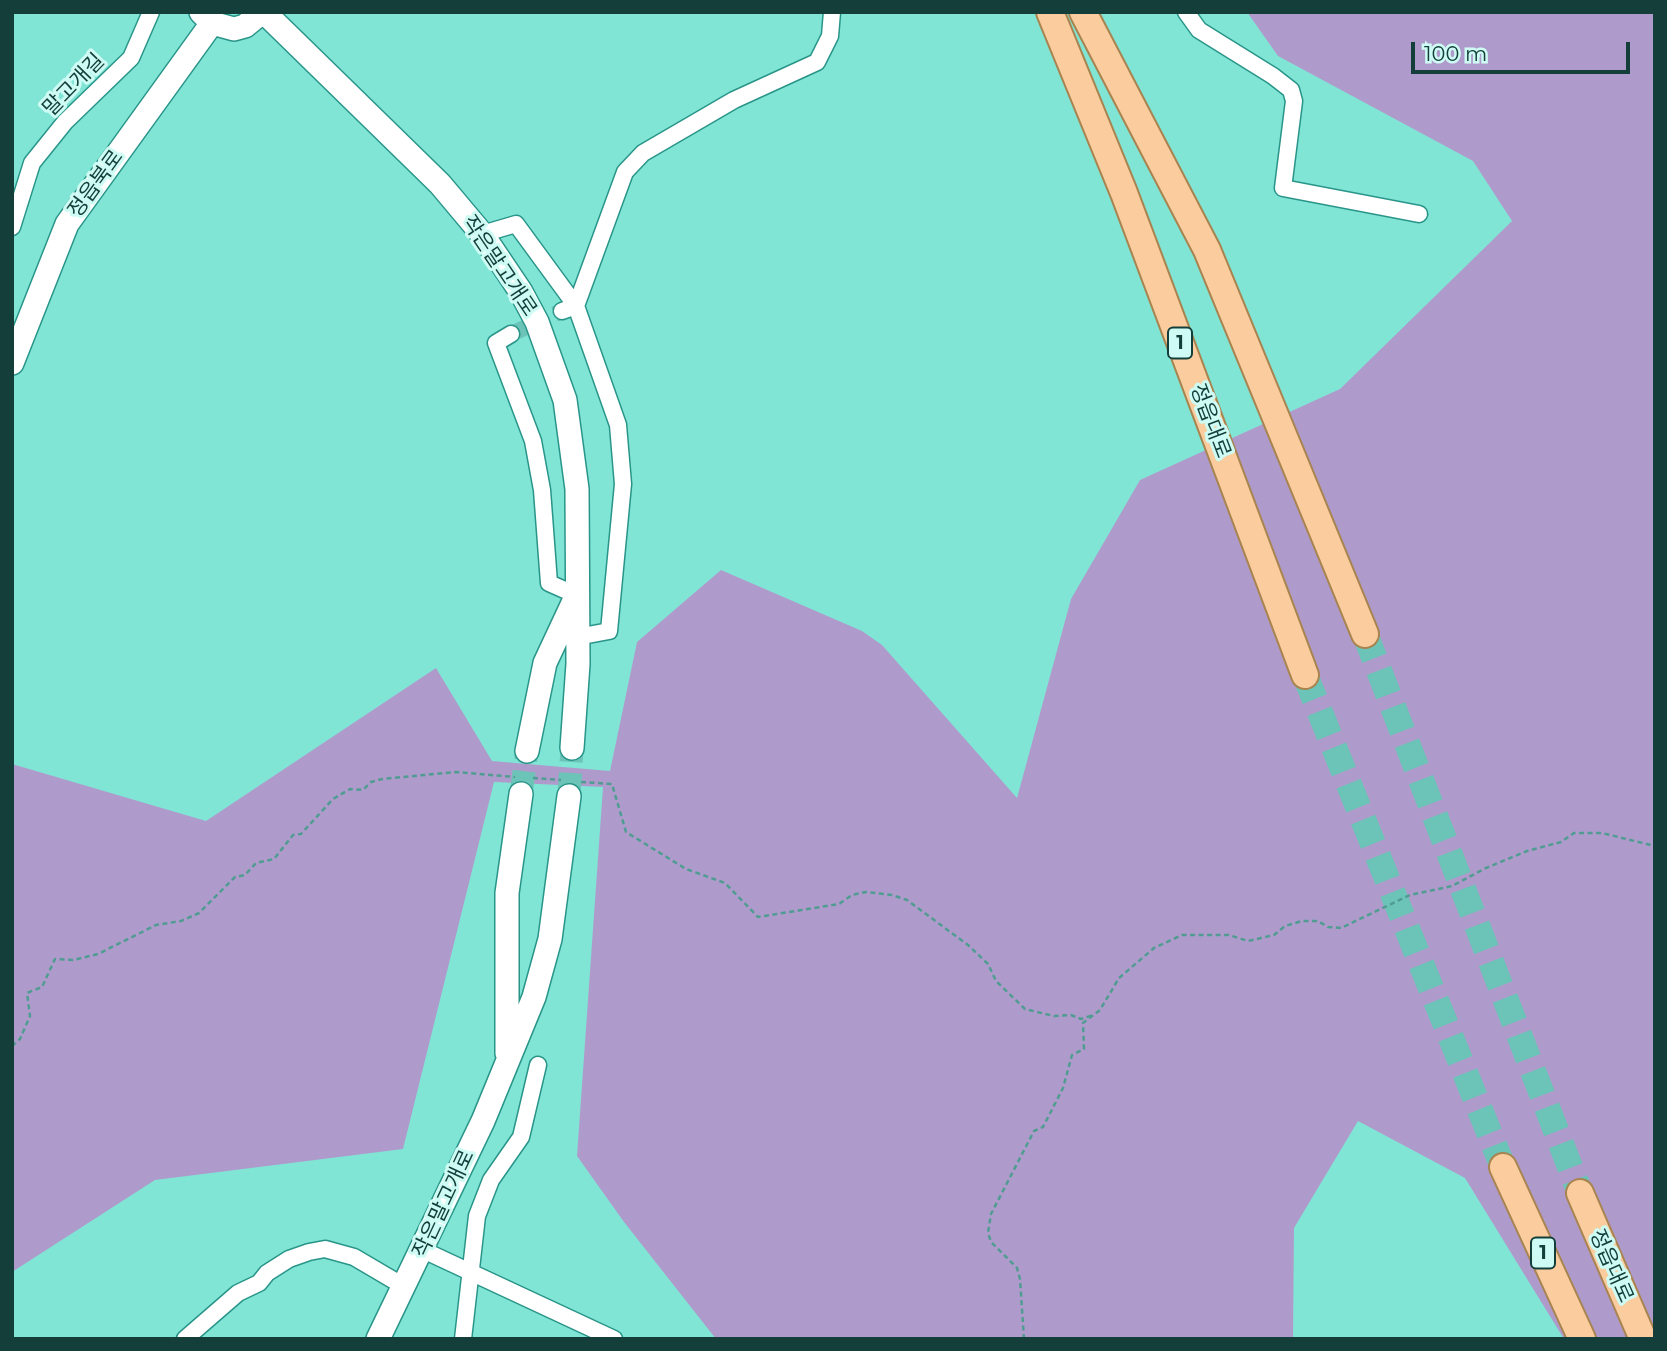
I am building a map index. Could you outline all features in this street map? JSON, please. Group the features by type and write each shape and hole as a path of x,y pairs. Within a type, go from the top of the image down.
{"main road":[{"path":"1033,12 1091,153 1124,193"},
{"name":"정읍대로","path":"1050,12 1124,193 1305,675"},
{"path":"1084,12 1098,46 1207,250 1365,634"},
{"name":"1","path":"1503,1167 1582,1339"},
{"name":"정읍대로","path":"1580,1193 1643,1339"}],"street":[{"name":"말고개길","path":"12,227 32,163 65,122 131,58 150,12"},
{"name":"정읍북로","path":"12,363 67,224 206,18 234,29 245,26 263,12"},
{"name":"작은말고개로","path":"263,12 440,184 482,234 521,292 537,322 565,400 577,489 577,637 572,748"},
{"path":"569,309 625,172 643,153 734,100 817,62 830,36 832,12"},
{"path":"1186,12 1199,30 1291,90 1294,101 1283,188 1419,214"},
{"path":"482,234 516,224 569,309 618,425 623,484 609,631 577,637"},
{"path":"511,334 496,343 533,441 542,490 549,583 576,595"},
{"name":"작은말고개로","path":"527,751 545,663 576,595"},
{"name":"작은말고개로","path":"507,1068 507,893 521,794"},
{"name":"작은말고개로","path":"378,1339 423,1250 507,1068 534,997 550,939 569,796"},
{"path":"463,1339 477,1216 484,1194 521,1137 538,1065"},
{"path":"185,1339 237,1293 259,1283 267,1273 289,1259 309,1252 325,1249 354,1257 405,1287"},
{"path":"423,1250 614,1339"}],"path":[{"path":"12,1046 20,1039 30,1016 27,993 42,987 55,959 73,960 98,954 156,925 181,921 199,913 235,877 245,874 256,863 274,859 292,835 301,834 333,799 350,789 363,790 372,782 382,779 456,772 612,784 626,832 686,869 725,883 758,917 839,904 852,895 866,892 892,895 908,900 968,945 988,964 996,981 1024,1009 1054,1016 1071,1015 1081,1019 1093,1015"},
{"path":"1024,1339 1020,1279 1017,1268 991,1242 988,1233 991,1214 1034,1132 1043,1127 1063,1088 1072,1055 1084,1049 1083,1023 1104,1005 1119,978 1154,948 1182,935 1229,936 1248,941 1274,935 1285,926 1301,921 1318,921 1328,927 1341,928 1410,895 1452,886 1527,851 1561,842 1574,833 1602,833 1655,846"}],"shaded area":[{"path":"1247,12 1655,12 1655,1339 1564,1339 1465,1178 1358,1121 1294,1228 1293,1339 716,1339 624,1222 577,1156 603,787 494,782 403,1149 155,1180 12,1272 12,764 206,821 436,668 492,761 610,771 637,642 721,570 862,631 882,645 1017,798 1071,599 1140,480 1340,389 1512,221 1473,161 1278,56"}],"tunnel":[{"path":"511,334 562,311"},
{"path":"1365,634 1580,1193"},
{"path":"1305,675 1503,1167"},
{"path":"569,796 572,748"},
{"path":"521,794 527,751"}]}
